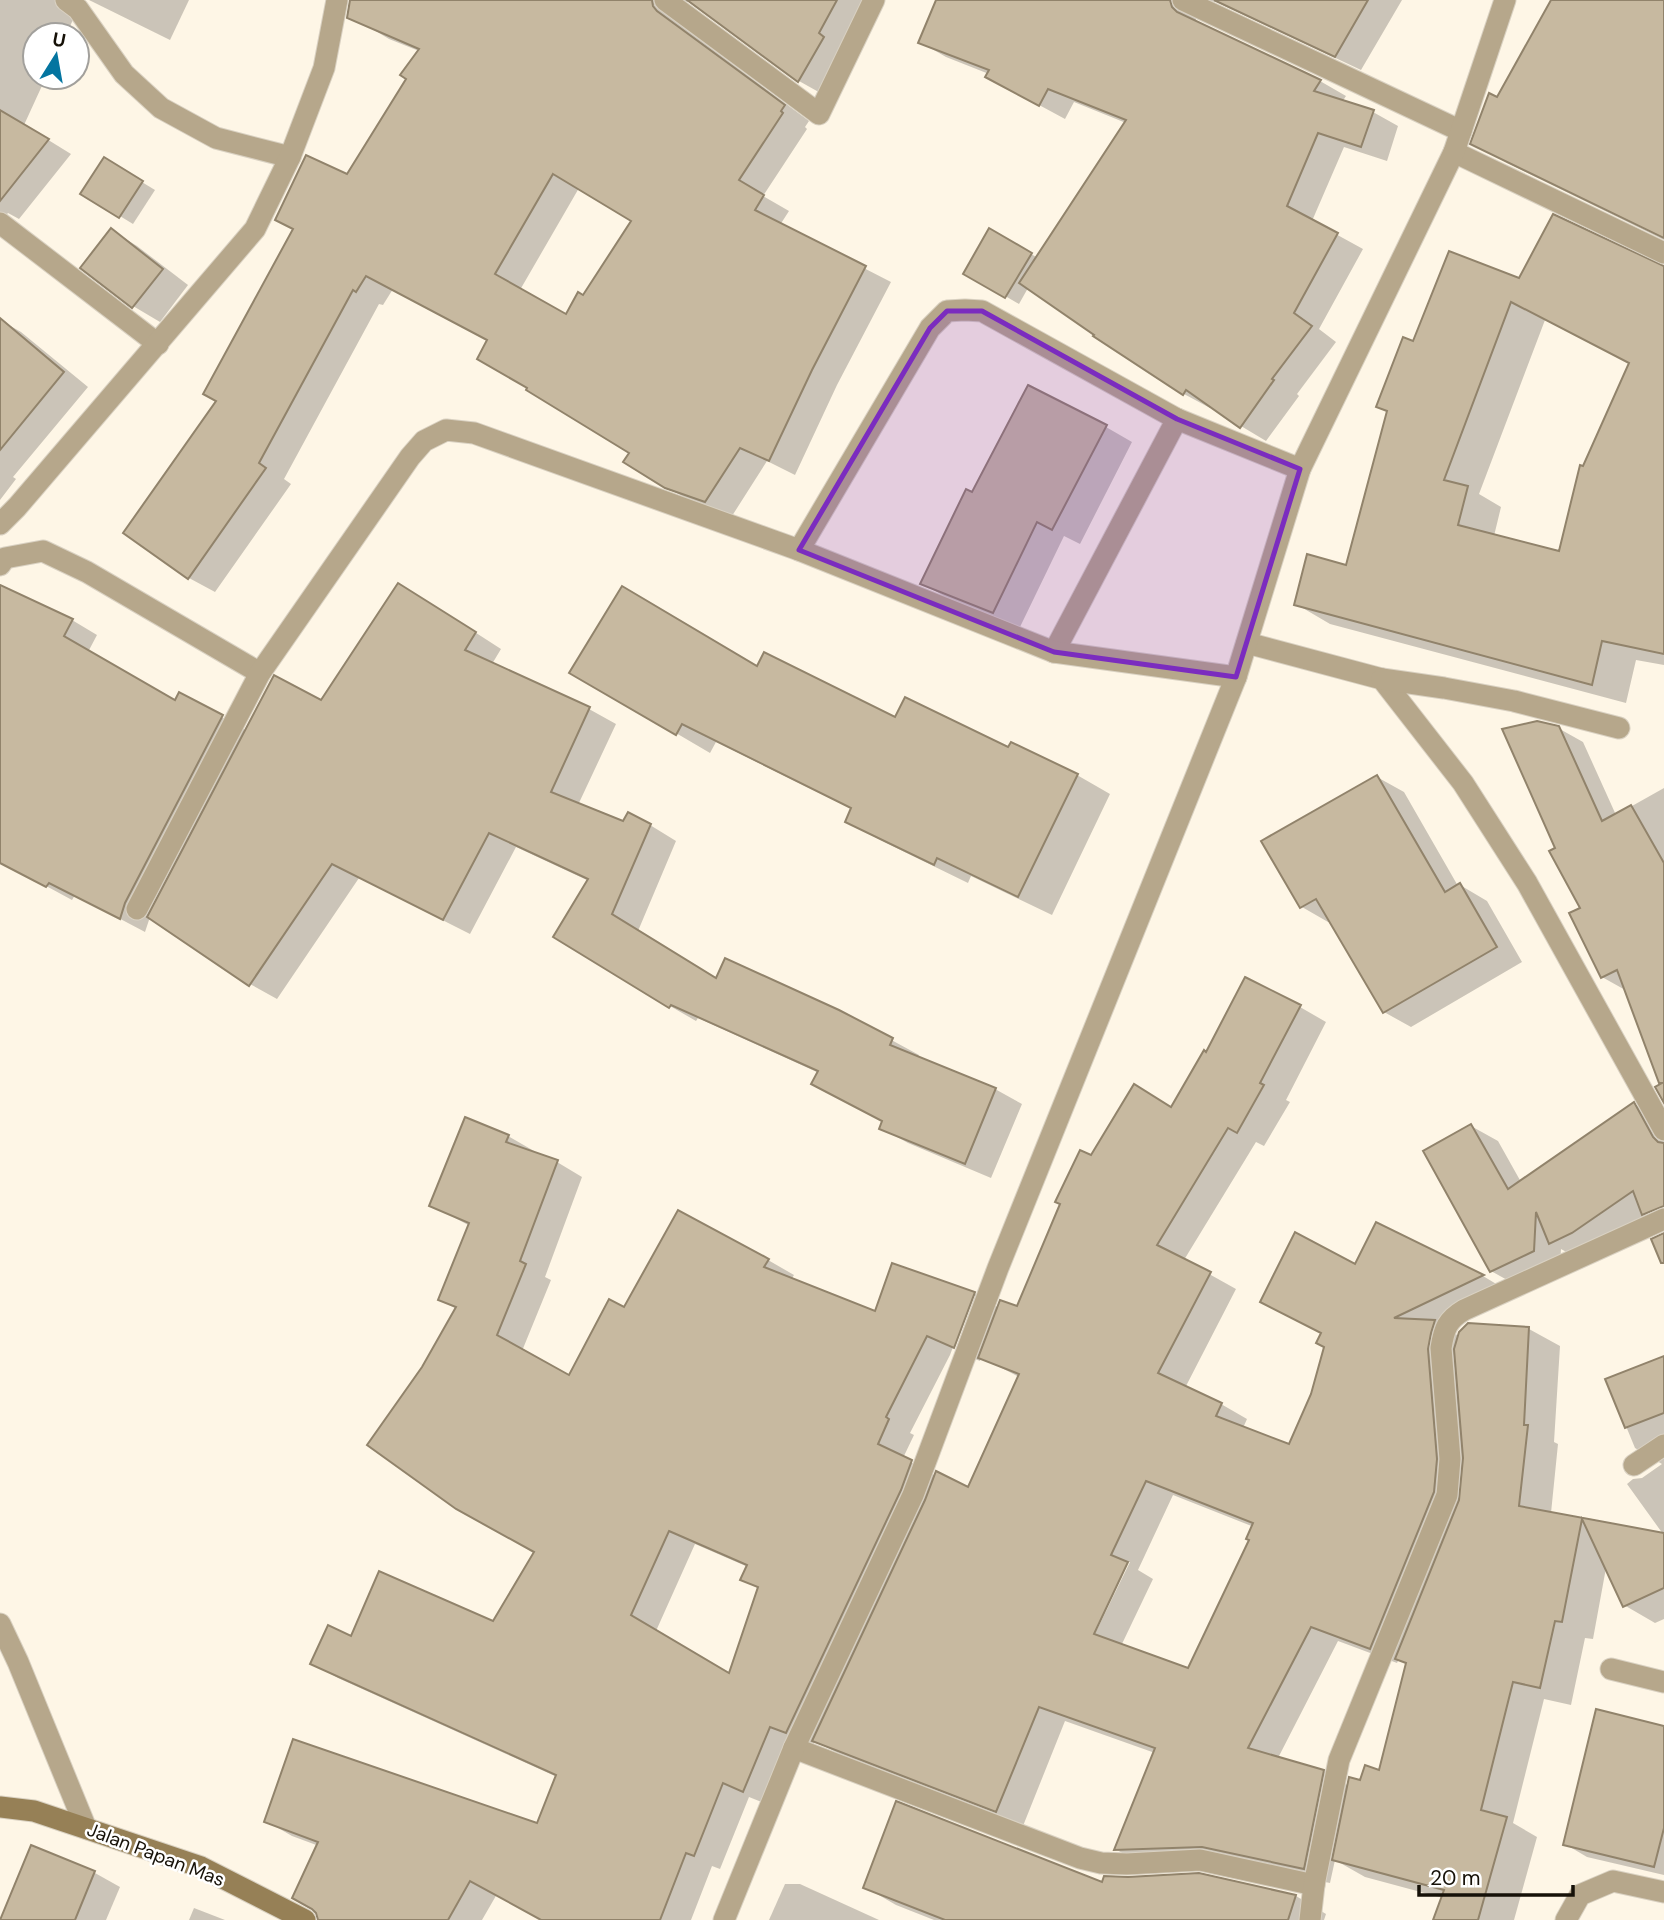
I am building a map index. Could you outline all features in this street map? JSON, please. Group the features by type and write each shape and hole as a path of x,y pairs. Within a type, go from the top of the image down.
{"street":[{"path":"66,0 78,9 124,74 161,108 216,138 290,157"},
{"path":"0,524 255,229 290,157 324,68 337,0"},
{"path":"665,0 819,114 874,0"},
{"path":"1183,0 1461,131"},
{"path":"724,1920 794,1748 913,1494 1003,1255 1236,677 1300,469 1454,152 1505,0"},
{"path":"1454,152 1664,253"},
{"path":"0,223 158,344"},
{"path":"799,550 930,328 947,311 982,311 1177,419 1300,469"},
{"path":"1054,652 1177,419"},
{"path":"137,909 260,673 410,457 424,441 446,430 474,433 799,550 1054,652 1236,677"},
{"path":"0,565 5,558 43,551 87,572 260,673"},
{"path":"1247,643 1382,679 1503,699 1619,728"},
{"path":"1382,679 1463,783 1527,883 1664,1130"},
{"path":"1310,1920 1314,1885 1339,1760 1447,1495 1450,1459 1441,1348 1443,1334 1452,1317 1464,1310 1664,1219"},
{"path":"1634,1465 1664,1445"},
{"path":"0,1624 19,1662 86,1828"},
{"path":"1611,1669 1664,1682"},
{"path":"794,1748 1080,1858 1101,1863 1127,1864 1200,1860 1314,1885"},
{"name":"Jalan Papan Mas","path":"0,1807 34,1811 201,1867 305,1920"},
{"path":"1566,1920 1580,1895 1613,1881 1664,1892"}],"highlighted area":[{"path":"947,311 982,311 1177,419 1300,469 1236,677 1054,652 799,550 930,328"}],"building":[{"path":"350,0 652,0 657,11 785,105 781,111 783,113 739,180 764,195 755,210 866,266 769,461 740,448 705,502 665,488 623,462 629,453 477,359 487,340 366,276 356,292 353,290 259,463 266,468 188,579 123,533 216,401 203,394 293,229 275,220 306,155 347,174 406,79 400,75 419,49 347,18","holes":["553,174 631,221 583,295 578,292 566,314 495,274"]},
{"path":"687,0 837,0 819,33 824,37 798,82"},
{"path":"936,0 1170,0 1177,12 1321,80 1314,91 1374,110 1361,147 1318,133 1287,206 1338,233 1294,313 1312,326 1272,379 1274,380 1240,428 1186,390 1183,395 1093,336 1019,283 1126,120 1048,89 1039,106 985,77 989,70 918,43"},
{"path":"1214,0 1368,0 1335,57"},
{"path":"1551,0 1664,0 1664,238 1470,144 1489,93 1497,97"},
{"path":"0,110 49,139 0,201"},
{"path":"104,157 143,181 119,218 80,194"},
{"path":"1553,214 1664,266 1664,654 1602,641 1592,685 1294,605 1307,554 1346,565 1387,411 1376,407 1403,337 1413,341 1449,251 1519,278","holes":["1511,302 1629,363 1583,466 1580,465 1559,551 1458,525 1468,486 1444,480"]},
{"path":"111,228 163,269 132,308 80,268"},
{"path":"989,228 1032,253 1005,298 963,274"},
{"path":"0,318 64,372 0,450"},
{"path":"1028,385 1107,425 1052,530 1037,522 993,613 920,584 966,489 972,492"},
{"path":"398,583 476,632 465,650 590,707 551,792 623,821 628,812 651,824 612,914 716,978 725,958 893,1038 890,1045 996,1088 965,1164 879,1129 882,1121 811,1084 818,1071 671,1005 669,1008 553,937 588,879 489,833 443,920 332,864 249,986 147,917 274,675 321,700"},
{"path":"0,585 73,619 64,636 175,700 179,692 223,715 125,903 120,919 49,883 46,887 0,863"},
{"path":"622,586 757,666 764,652 895,717 905,697 1008,747 1011,742 1078,774 1018,897 937,858 934,865 845,822 851,808 682,724 676,735 569,673"},
{"path":"1537,721 1559,726 1602,821 1631,805 1664,863 1664,1103 1655,1087 1662,1083 1659,1083 1617,970 1601,978 1569,913 1580,908 1549,851 1555,848 1502,729"},
{"path":"1377,775 1445,892 1460,883 1497,947 1383,1013 1316,899 1300,908 1261,841"},
{"path":"1245,977 1301,1005 1260,1083 1264,1085 1237,1133 1228,1128 1157,1245 1211,1272 1158,1373 1222,1403 1216,1416 1289,1444 1311,1394 1324,1347 1316,1343 1321,1333 1260,1302 1295,1232 1355,1264 1376,1222 1484,1275 1394,1318 1435,1320 1428,1349 1437,1459 1434,1492 1370,1649 1311,1627 1248,1748 1324,1770 1304,1869 1202,1847 1114,1850 1155,1748 1039,1707 996,1812 812,1741 925,1500 936,1471 968,1487 1019,1374 978,1358 1000,1300 1017,1306 1060,1204 1055,1202 1080,1150 1091,1155 1134,1084 1171,1107 1204,1050 1206,1052","holes":["1146,1481 1253,1523 1246,1539 1249,1540 1188,1668 1094,1634 1128,1562 1111,1555"]},
{"path":"1634,1102 1653,1137 1664,1143 1664,1206 1642,1215 1633,1191 1572,1233 1549,1244 1536,1212 1534,1251 1490,1272 1423,1151 1471,1124 1508,1189"},
{"path":"465,1117 509,1135 506,1142 558,1160 520,1261 526,1264 497,1335 569,1375 609,1299 624,1307 678,1210 769,1259 764,1267 875,1311 892,1263 975,1292 954,1348 927,1336 886,1417 889,1419 878,1444 912,1460 901,1490 786,1733 770,1727 743,1792 723,1783 694,1856 686,1853 660,1920 541,1920 470,1881 448,1920 318,1920 312,1909 292,1898 318,1842 264,1822 293,1739 537,1823 556,1775 310,1664 328,1625 351,1636 379,1571 493,1621 534,1552 456,1509 367,1445 422,1367 456,1307 438,1300 469,1223 429,1206","holes":["669,1531 747,1565 740,1580 758,1587 729,1673 631,1615"]},
{"path":"1664,1233 1664,1263 1661,1263 1651,1239"},
{"path":"1468,1323 1529,1327 1524,1425 1528,1425 1519,1506 1664,1533 1664,1588 1623,1607 1582,1519 1562,1622 1555,1621 1540,1688 1513,1682 1481,1810 1507,1817 1478,1920 1433,1920 1444,1890 1332,1860 1349,1777 1360,1780 1365,1765 1379,1770 1406,1663 1395,1659 1459,1500 1463,1458 1454,1349 1459,1332"},
{"path":"1664,1356 1664,1413 1625,1428 1605,1379"},
{"path":"1596,1709 1664,1726 1664,1828 1654,1867 1563,1845"},
{"path":"896,1801 1102,1882 1104,1876 1199,1873 1296,1895 1288,1920 945,1920 863,1888"},
{"path":"31,1845 95,1871 75,1920 0,1920"}]}
